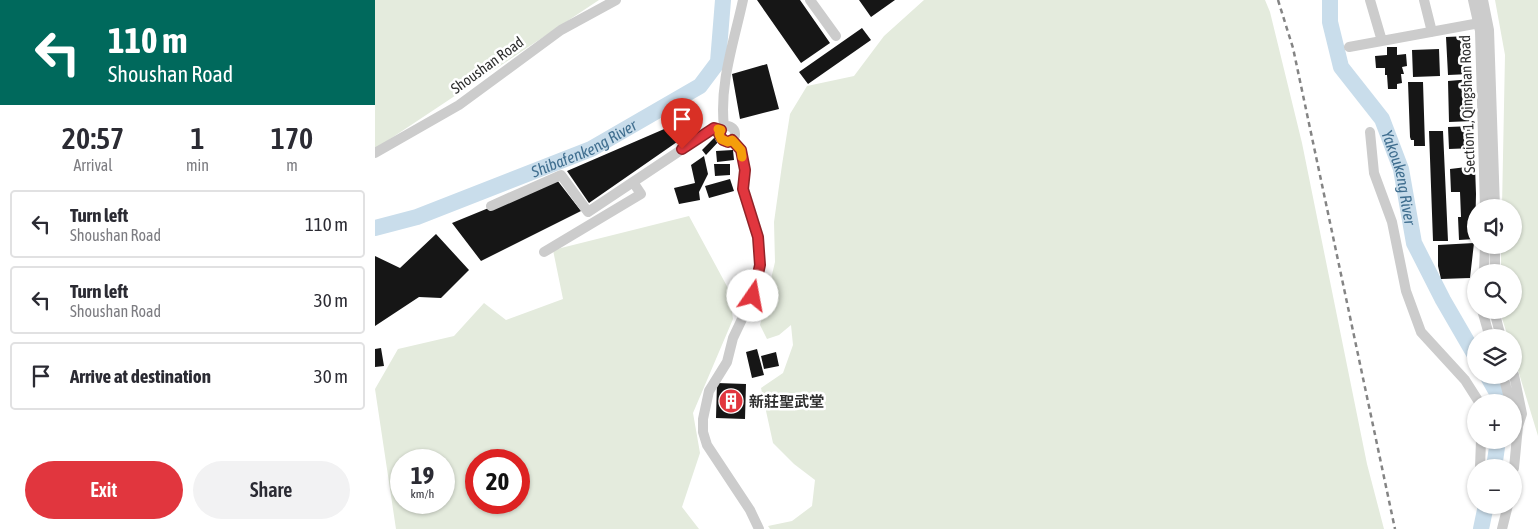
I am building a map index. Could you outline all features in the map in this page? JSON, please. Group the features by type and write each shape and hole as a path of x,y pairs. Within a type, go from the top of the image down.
{"street":[{"name":"Shoushan Road","path":"375,153 459,105 561,30 578,19 616,0"},
{"path":"743,0 724,82 723,128 719,134 723,140 728,142 732,140 741,150 745,170 743,189 758,237 760,265 753,296 733,338 727,362 709,391 703,419 703,432 707,445 750,510 759,529"},
{"path":"810,0 836,36"},
{"path":"1370,0 1382,41"},
{"path":"1424,0 1432,32"},
{"name":"Section 1, Qingshan Road","path":"1473,0 1484,23 1485,199"},
{"name":"Section 1, Qingshan Road","path":"1483,0 1494,199"},
{"path":"1349,47 1484,23"},
{"path":"491,206 561,175 588,212 714,128 723,128"},
{"path":"1370,132 1374,173 1392,222 1406,291 1421,332 1465,380 1474,394"},
{"path":"544,252 641,194 633,182"},
{"path":"1502,529 1505,514"}],"shaded area":[{"path":"375,0 599,0 375,149"},
{"path":"924,0 1265,0 1270,12 1302,143 1367,464 1384,529 770,529 768,526 792,521 812,506 815,480 794,464 773,443 761,388 783,373 793,345 791,325 779,335 767,339 760,325 775,262 774,222 790,114 807,86 854,76 884,36"},
{"path":"1495,0 1538,0 1538,436 1522,383 1522,329 1505,329 1502,319 1522,319 1522,264 1501,264 1501,254 1522,254 1522,199 1502,199 1505,55"},
{"path":"689,216 729,290 733,319 693,413 700,453 682,507 699,529 396,529 394,514 455,514 455,449 390,449 390,489 375,389 398,349 454,336 484,303 506,320 563,299 553,250"}],"building":[{"path":"757,0 800,0 830,43 801,63"},
{"path":"859,0 895,0 871,17"},
{"path":"862,28 871,40 808,84 799,72"},
{"path":"1469,36 1470,74 1448,75 1446,37"},
{"path":"1387,47 1397,47 1397,55 1406,54 1407,66 1402,67 1404,74 1401,74 1402,83 1397,84 1397,89 1388,89 1385,68 1376,68 1375,56 1387,55"},
{"path":"1439,49 1440,76 1413,77 1412,50"},
{"path":"767,64 779,109 740,119 732,74"},
{"path":"1472,79 1473,121 1449,122 1448,81"},
{"path":"1408,82 1423,82 1425,146 1414,146 1414,140 1411,140 1410,137"},
{"path":"692,117 700,126 589,203 567,171"},
{"path":"1473,126 1474,148 1449,149 1448,127"},
{"path":"1429,131 1443,131 1448,241 1433,241"},
{"path":"716,136 720,140 706,155 702,150"},
{"path":"733,150 734,160 717,162 716,151"},
{"path":"704,156 708,174 699,192 700,200 679,204 674,188 695,183 691,165"},
{"path":"714,164 730,164 730,175 715,176"},
{"path":"1475,166 1476,199 1467,199 1467,240 1459,240 1458,217 1461,217 1460,192 1451,192 1450,169"},
{"path":"730,179 734,191 709,198 705,186"},
{"path":"557,180 581,211 481,261 452,223"},
{"path":"436,234 469,270 441,298 419,297 375,326 375,256 400,268"},
{"path":"1467,243 1467,254 1473,254 1472,264 1467,264 1467,278 1441,279 1438,266 1438,245"},
{"path":"381,348 384,366 375,367 375,349"},
{"path":"757,349 764,375 752,378 746,352"},
{"path":"776,352 779,366 764,369 761,356"},
{"name":"新莊聖武堂","path":"717,383 746,384 745,419 716,418"}],"waterway":[{"name":"Shibafenkeng River","path":"375,228 417,217 591,149 700,86 718,62 723,0"},
{"name":"Yakoukeng River","path":"1330,0 1330,22 1341,67 1382,119 1401,169 1414,243 1467,341"},
{"name":"Yakoukeng River","path":"1492,384 1498,394"},
{"name":"Yakoukeng River","path":"1495,459 1497,449"},
{"name":"Yakoukeng River","path":"1481,529 1484,514"}],"railway":[{"path":"1278,0 1293,48 1395,529"}],"slow traffic":[{"path":"718,129 721,130 719,134 721,139 728,142 732,140 741,150 742,157"}],"place":[{"name":"新莊聖武堂","path":"731,401"}],"route":[{"path":"682,149 714,128 721,130 719,134 721,139 728,142 732,140 741,150 745,170 743,189 751,209 758,237 760,265 753,296"}]}
